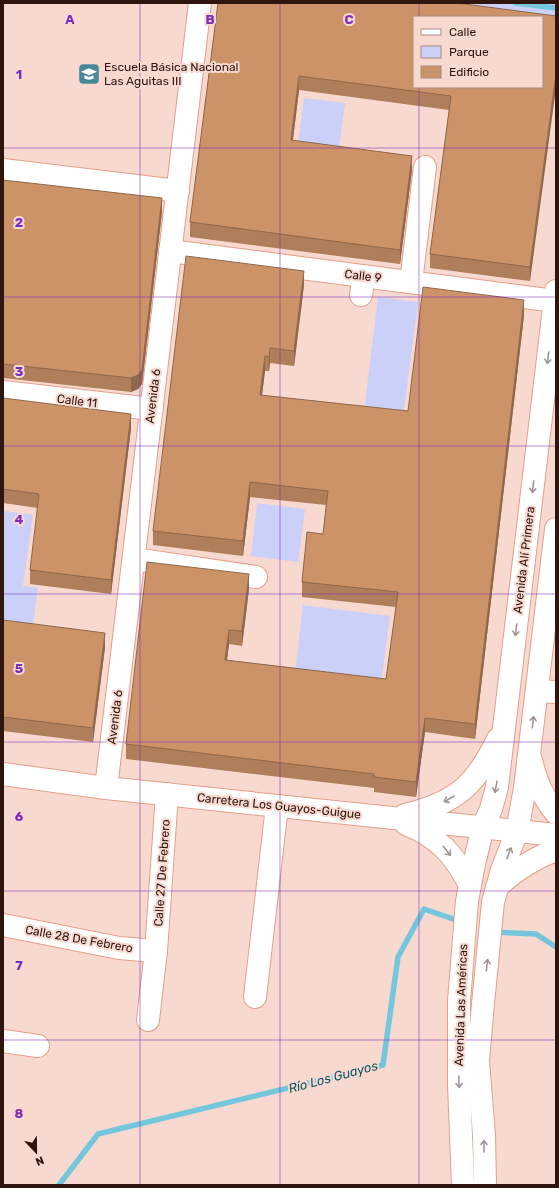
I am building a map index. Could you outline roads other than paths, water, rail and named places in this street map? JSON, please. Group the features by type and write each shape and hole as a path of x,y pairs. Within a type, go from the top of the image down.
{"street":[{"name":"Avenida 6","path":"106,788 120,620 134,560 200,3"},
{"path":"411,282 425,168"},
{"path":"3,170 178,191"},
{"name":"Calle 9","path":"170,251 362,286 411,282 555,296"},
{"name":"Avenida Alí Primera","path":"484,827 492,809 497,787 555,296"},
{"name":"Calle 11","path":"3,392 152,409"},
{"path":"517,831 525,788 530,745 546,691 556,529"},
{"path":"134,560 256,577"},
{"path":"390,818 438,805 459,793 476,777 486,762 504,725"},
{"path":"530,745 536,781 547,802 556,812"},
{"name":"Carretera Los Guayos-Guigue","path":"3,774 106,788 556,835"},
{"name":"Calle 27 De Febrero","path":"148,1020 156,952 167,794"},
{"path":"255,997 276,806"},
{"path":"390,818 428,834 444,846 460,868 468,893"},
{"name":"Avenida Las Américas","path":"463,1185 458,1085 459,1001 468,893 484,827"},
{"name":"Avenida Las Américas","path":"485,1185 484,1135 478,1061 483,1004 495,894 517,831"},
{"path":"495,894 509,876 545,854 556,850"},
{"name":"Calle 28 De Febrero","path":"3,925 118,948 156,952"},
{"path":"3,1041 38,1046"}],"waterway":[{"path":"516,3 556,8"},
{"name":"Río Los Guayos","path":"59,1185 98,1134 383,1065 398,957 424,909 462,922"},
{"name":"Río Los Guayos","path":"494,932 536,934 556,947"}],"place":[{"name":"Escuela Básica Nacional Las Aguitas III","path":"89,74"}]}
